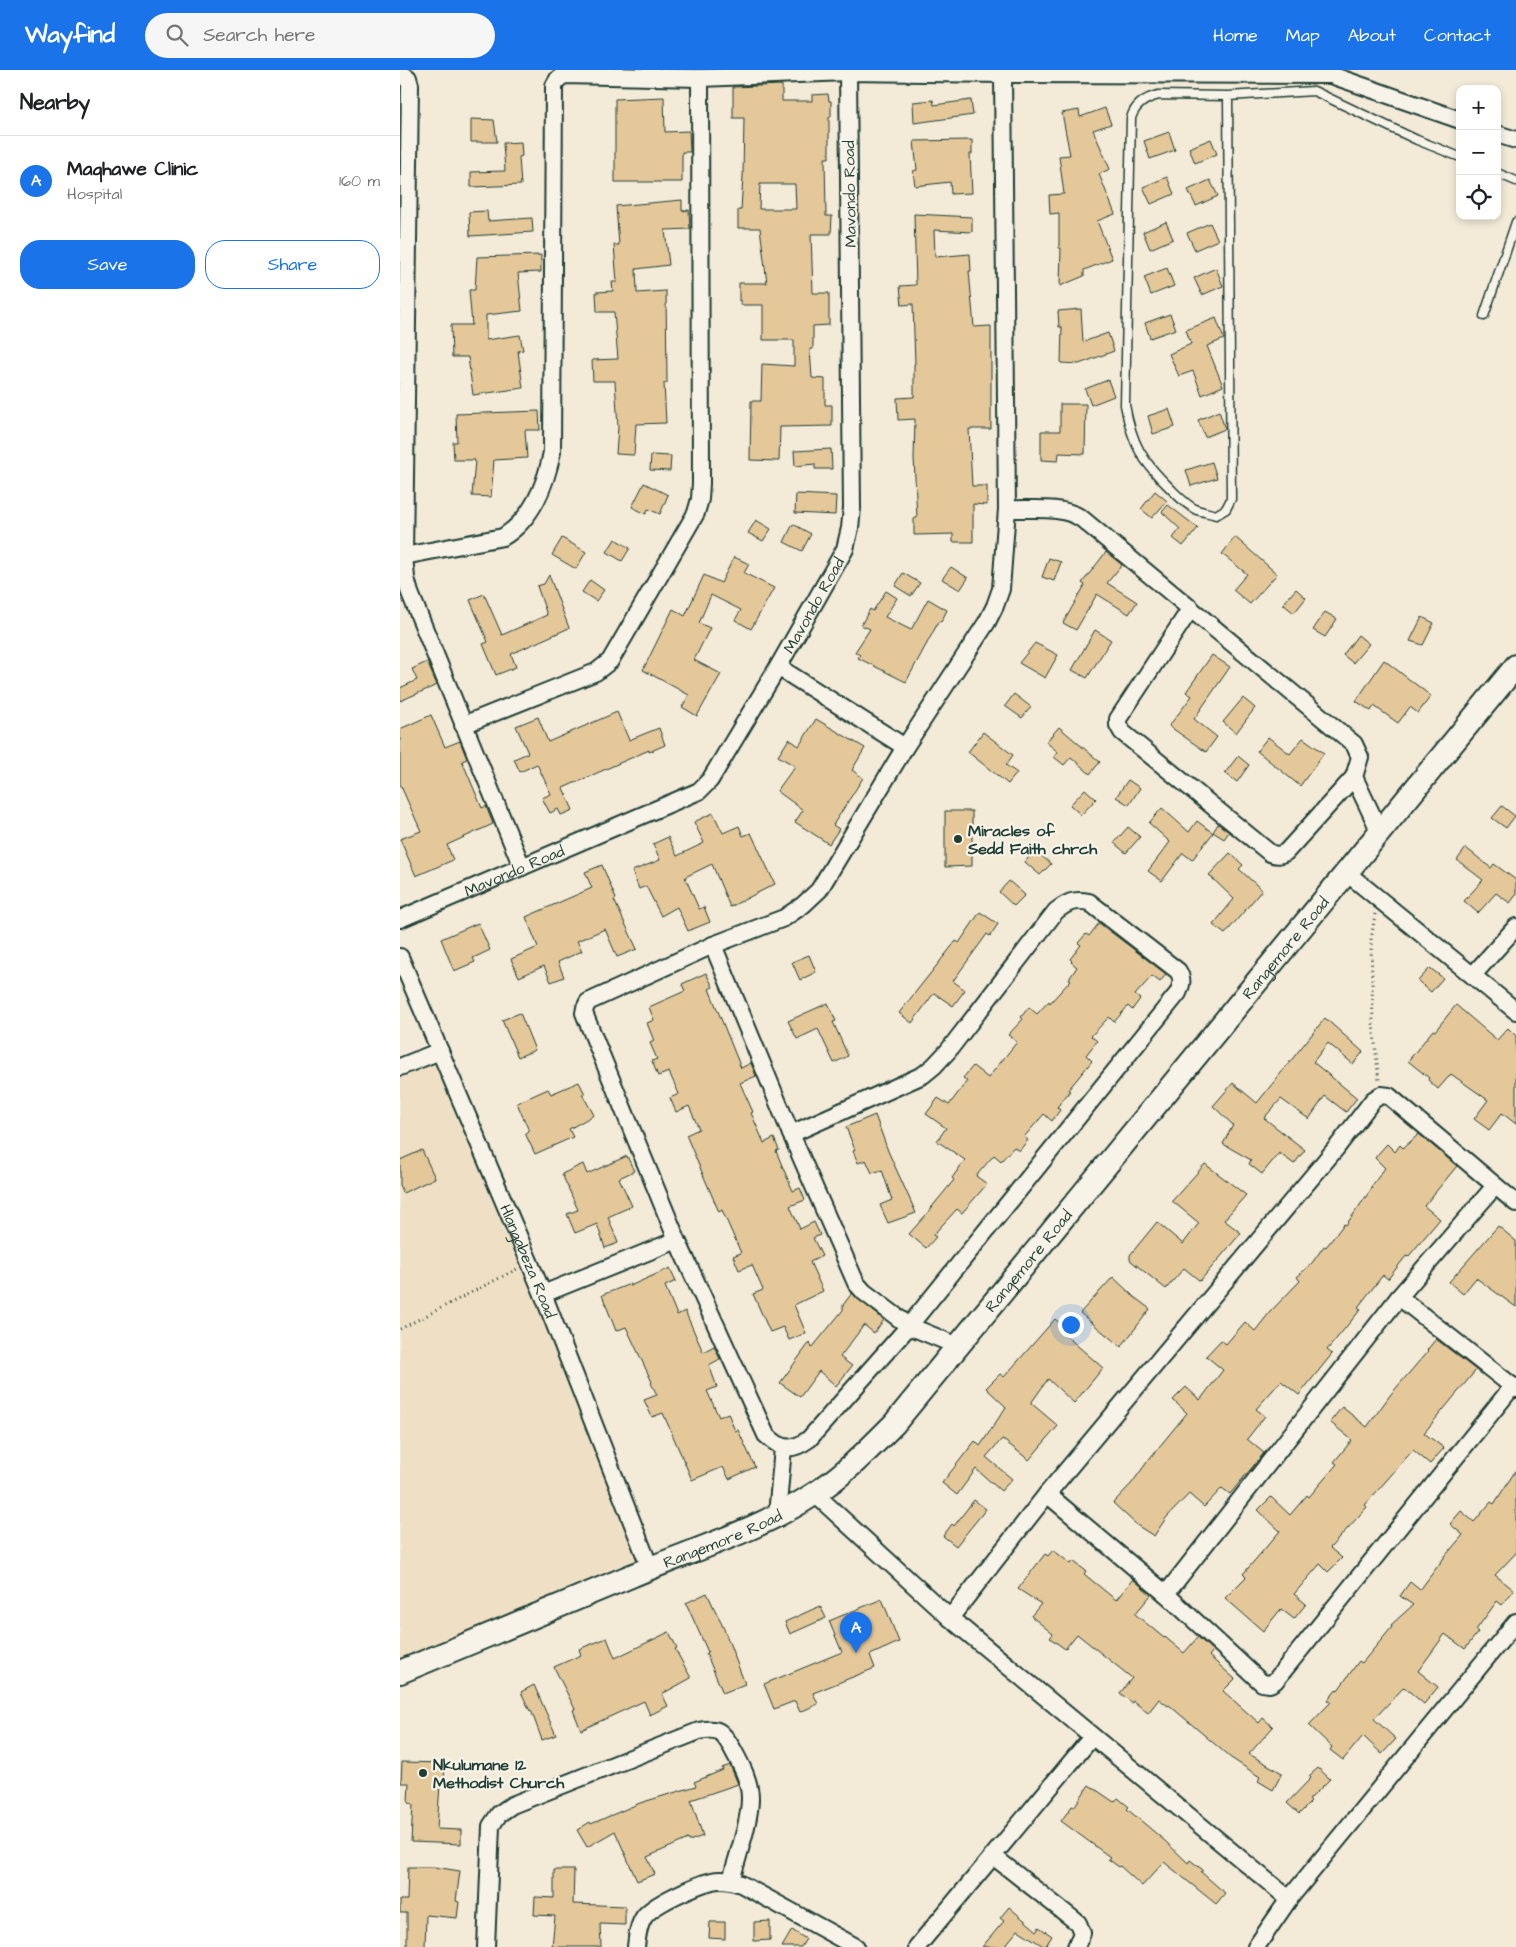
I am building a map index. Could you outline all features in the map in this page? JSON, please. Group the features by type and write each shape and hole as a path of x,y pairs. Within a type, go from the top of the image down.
{"street":[{"path":"404,556 503,537 512,531 536,501 549,467 552,452 554,86 558,79 564,75 700,78 848,71 1003,74 1331,75 1456,119"},
{"name":"Mavondo Road","path":"400,919 699,791 710,780 778,668 845,549 850,528 852,498 848,71"},
{"path":"400,74 408,78 410,84 404,556 406,578 410,593 522,867"},
{"path":"791,1134 906,1083 934,1066 948,1051 1056,911 1069,902 1077,900 1089,902 1178,971 1182,984 1178,993 908,1326 809,1438 798,1446 783,1448 766,1435 677,1240 584,1013 584,1008 588,1002 713,945 784,918 803,906 819,890 905,747 995,606 1001,589 1007,509 1003,74"},
{"path":"463,725 596,672 610,661 696,513 700,499 701,483 700,78"},
{"path":"1501,135 1516,140"},
{"path":"1007,509 1072,512 1081,518 1191,608 1354,744 1360,757 1354,778 1286,852 1276,856 1270,854 1122,732 1118,725 1118,719 1191,608"},
{"name":"Rangemore Road","path":"400,1672 650,1568 740,1533 815,1494 864,1454 894,1424 1516,666"},
{"path":"778,668 905,747"},
{"path":"1354,778 1380,832"},
{"path":"1347,873 1516,1011"},
{"path":"1473,975 1516,927"},
{"path":"713,945 791,1134 856,1283 864,1292 908,1326 958,1346"},
{"name":"Hlangabeza Road","path":"400,957 530,1262 650,1568"},
{"path":"400,1068 440,1051"},
{"path":"950,1618 1047,1494 1337,1147 1374,1100 1381,1095 1389,1096 1516,1203"},
{"path":"1166,1594 1400,1297 1495,1186"},
{"path":"543,1294 677,1240"},
{"path":"1047,1494 1166,1594 1262,1682 1270,1684 1275,1681 1514,1387 1400,1297"},
{"path":"777,1515 783,1448"},
{"path":"815,1494 950,1618 1289,1899"},
{"path":"1256,1947 1289,1899 1516,1622"},
{"path":"486,1947 491,1826 499,1814 512,1805 699,1731 709,1729 719,1731 725,1735 741,1765 750,1798 748,1815 731,1881"},
{"path":"917,1947 1092,1737"},
{"path":"993,1856 1078,1923 1082,1933 1076,1947"},
{"path":"636,1947 639,1927 644,1917 653,1908 710,1881 721,1879 741,1884 856,1947"}],"lane":[{"path":"1228,96 1231,499 1226,509 1216,515 1197,510 1183,501 1152,472 1139,451 1130,430 1125,405 1132,118 1134,109 1149,97 1158,95 1228,96 1314,91 1417,140 1456,155"},
{"path":"1501,175 1516,181"},
{"path":"1484,316 1516,222"}],"path":[{"path":"1381,900 1374,918 1371,940 1373,1023 1381,1095"},
{"path":"400,1330 530,1262"}],"shaded area":[{"path":"436,1059 640,1557 400,1659 400,1074"}],"building":[{"path":"782,85 782,101 812,101 812,95 828,94 829,101 831,101 829,158 825,158 826,216 832,216 831,234 811,234 813,293 829,293 829,325 813,326 813,349 810,349 812,378 825,379 825,405 832,405 832,426 780,427 779,461 750,460 751,401 761,401 762,364 794,366 794,340 763,340 763,305 741,305 741,301 739,301 739,283 767,283 760,228 738,228 738,210 741,210 743,176 744,118 733,118 733,87","holes":["760,184 795,184 796,209 759,209"]},
{"path":"664,97 665,132 689,131 690,152 682,152 682,182 615,182 615,99"},
{"path":"933,100 934,105 971,100 973,115 914,123 913,102"},
{"path":"1105,108 1111,124 1093,130 1110,169 1099,174 1115,214 1097,221 1112,259 1084,270 1084,276 1060,286 1061,248 1059,248 1059,213 1050,214 1049,195 1064,194 1059,156 1070,155 1062,113 1079,110 1080,117"},
{"path":"471,119 494,120 497,142 471,142"},
{"path":"1169,132 1175,150 1150,159 1144,141"},
{"path":"1211,139 1217,154 1195,163 1189,148"},
{"path":"972,140 972,154 970,154 972,193 951,194 950,182 915,186 913,171 917,170 914,141"},
{"path":"521,142 522,156 519,157 521,185 471,187 471,172 505,171 503,143"},
{"path":"1167,177 1174,194 1151,204 1143,187"},
{"path":"1210,180 1218,196 1196,206 1188,190"},
{"path":"682,200 682,211 689,210 690,229 665,230 669,265 636,269 637,293 666,291 667,383 664,383 666,423 636,424 634,455 616,454 618,427 615,381 593,381 592,360 618,359 614,312 597,312 596,292 613,291 612,282 617,282 614,245 619,245 616,206"},
{"path":"487,211 488,221 532,218 533,232 470,236 469,212"},
{"path":"914,214 972,217 972,232 934,230 935,257 970,254 971,271 969,271 974,327 991,326 991,429 969,429 972,486 987,486 987,505 973,504 973,542 953,542 953,534 914,535 914,518 917,518 914,458 915,419 898,420 897,398 914,397 913,304 902,305 900,286 916,285"},
{"path":"1166,222 1173,239 1150,249 1143,232"},
{"path":"1210,223 1218,240 1195,250 1187,233"},
{"path":"541,255 541,272 518,273 522,311 486,315 486,340 520,335 523,350 518,351 523,388 473,395 468,357 452,357 451,325 472,325 469,290 475,290 477,257"},
{"path":"1167,268 1174,286 1151,295 1144,277"},
{"path":"1216,268 1223,286 1202,295 1194,278"},
{"path":"1081,309 1083,342 1108,333 1114,351 1079,364 1061,363 1062,327 1059,327 1058,311"},
{"path":"1170,314 1176,329 1150,338 1145,323"},
{"path":"1216,318 1224,339 1207,346 1223,386 1202,395 1193,371 1179,376 1169,354 1191,344 1186,330"},
{"path":"1108,380 1114,396 1091,405 1085,389"},
{"path":"1060,404 1086,404 1085,454 1059,453 1058,461 1041,460 1041,431 1060,431"},
{"path":"1169,409 1175,427 1153,434 1148,416"},
{"path":"539,411 540,430 525,430 527,458 494,460 491,497 472,496 475,460 454,460 453,442 457,442 456,414"},
{"path":"1219,411 1225,429 1205,437 1198,420"},
{"path":"831,449 832,469 815,469 815,464 795,466 794,451"},
{"path":"651,455 671,456 670,471 650,470"},
{"path":"1212,462 1217,478 1191,486 1186,470"},
{"path":"644,483 668,495 660,514 648,509 646,514 632,507"},
{"path":"1155,491 1167,501 1152,518 1141,509"},
{"path":"796,494 836,496 835,515 795,513"},
{"path":"1168,505 1198,528 1183,546 1173,538 1180,529 1162,512"},
{"path":"756,520 771,529 763,541 748,533"},
{"path":"793,524 811,534 802,551 784,542"},
{"path":"1235,537 1277,574 1250,604 1233,590 1247,574 1222,554"},
{"path":"562,538 586,552 576,569 552,555"},
{"path":"615,539 630,548 622,561 607,552"},
{"path":"1106,552 1122,565 1107,583 1137,602 1129,614 1097,594 1076,630 1063,623 1085,585 1082,583"},
{"path":"734,557 749,564 744,573 774,588 751,629 735,620 741,610 711,595 699,623 710,628 694,660 721,674 697,716 682,707 689,695 643,670 673,609 685,616 704,575 721,583"},
{"path":"1049,558 1061,562 1054,581 1042,577"},
{"path":"951,567 968,578 960,590 942,579"},
{"path":"903,573 920,583 911,596 895,586"},
{"path":"549,575 569,628 511,654 516,667 496,675 483,644 488,642 470,600 484,594 502,635 547,615 537,586 544,584"},
{"path":"590,580 604,590 596,601 582,592"},
{"path":"1296,589 1306,598 1294,613 1283,604"},
{"path":"886,591 897,598 885,617 911,630 928,599 947,610 941,622 939,621 906,682 858,658 860,655 855,652 870,629 861,625 870,609 873,611"},
{"path":"1325,612 1337,619 1325,637 1313,630"},
{"path":"1422,617 1434,623 1423,645 1410,641"},
{"path":"1095,630 1111,640 1087,678 1072,670"},
{"path":"1358,635 1369,644 1353,663 1343,655"},
{"path":"1035,643 1058,655 1045,678 1019,663"},
{"path":"1212,655 1230,667 1194,719 1217,737 1206,752 1169,726 1192,696 1186,692"},
{"path":"1384,660 1431,696 1418,713 1410,707 1398,723 1374,706 1371,711 1356,701"},
{"path":"427,662 437,685 400,701 400,688 417,680 412,669"},
{"path":"1014,694 1031,707 1022,718 1005,706"},
{"path":"1243,698 1255,708 1236,733 1223,722"},
{"path":"617,712 629,740 659,728 665,745 649,752 649,750 563,788 573,810 561,815 558,809 550,813 542,798 551,794 537,764 520,772 514,759 528,753 516,726 538,717 548,742"},
{"path":"431,715 445,747 460,741 467,759 462,761 482,808 486,806 493,824 447,845 453,860 416,876 400,839 421,831 400,784 400,729"},
{"path":"816,719 865,748 852,770 863,778 833,825 839,829 829,844 795,822 803,810 777,791 795,766 778,756 789,739 799,746"},
{"path":"1059,727 1100,762 1090,774 1071,757 1064,765 1054,757 1058,752 1046,742"},
{"path":"983,732 1013,755 1006,765 1017,773 1008,784 968,752"},
{"path":"1268,737 1290,754 1303,738 1324,753 1300,786 1257,751"},
{"path":"1238,756 1249,765 1237,782 1225,773"},
{"path":"1128,780 1140,788 1129,805 1116,797"},
{"path":"1085,789 1096,799 1081,815 1070,805"},
{"path":"1502,806 1515,816 1506,828 1492,818"},
{"path":"1162,808 1189,832 1197,821 1213,833 1192,860 1183,853 1162,881 1148,871 1170,842 1149,823"},
{"name":"Miracles of Sedd Faith chrch","path":"945,811 972,811 972,866 945,867"},
{"path":"713,813 723,833 739,826 743,836 751,833 775,884 730,907 712,864 685,877 699,909 704,907 710,922 688,931 677,907 661,916 646,886 639,889 632,871 660,860 653,844 668,837 677,856 704,843 694,822"},
{"path":"1218,824 1229,832 1224,839 1213,832"},
{"path":"1128,827 1140,837 1126,853 1114,843"},
{"path":"1466,848 1491,868 1494,864 1516,880 1516,895 1510,903 1496,893 1478,913 1464,901 1483,880 1457,860"},
{"path":"1035,850 1051,864 1040,875 1025,862"},
{"path":"1230,853 1243,865 1239,869 1262,890 1225,934 1213,925 1234,899 1209,875"},
{"path":"602,865 616,899 614,900 637,949 617,957 605,929 577,941 582,951 558,962 564,977 551,982 544,966 519,977 511,959 538,947 526,917 592,888 585,872"},
{"path":"1009,881 1025,895 1014,906 999,892"},
{"path":"980,912 998,924 990,936 987,934 953,981 965,990 953,1006 934,993 912,1023 899,1013 956,941 959,943"},
{"path":"478,923 490,950 473,958 475,962 454,971 441,939"},
{"path":"1099,923 1166,974 1160,982 1152,976 1135,995 1140,999 1132,1010 1128,1006 1114,1022 1109,1017 1091,1036 1097,1041 1086,1055 1092,1061 1068,1090 1070,1091 1057,1107 1060,1110 1052,1121 1044,1114 1024,1137 1028,1140 1019,1151 1014,1147 1001,1161 994,1155 976,1176 987,1184 962,1213 957,1209 933,1235 936,1237 926,1248 909,1234 954,1180 952,1178 965,1160 937,1141 946,1128 926,1114 938,1098 949,1105 967,1081 963,1078 973,1066 988,1078 1017,1042 1008,1035 1023,1019 1021,1017 1029,1007 1037,1014 1071,980 1069,979 1077,967 1070,959 1081,945 1078,943 1086,934 1089,936"},
{"path":"809,955 816,972 800,980 792,962"},
{"path":"1430,968 1443,978 1431,992 1418,981"},
{"path":"706,973 713,987 709,989 741,1068 751,1063 756,1076 740,1083 764,1143 774,1138 779,1150 776,1151 793,1191 800,1188 805,1200 790,1206 800,1229 814,1222 820,1235 813,1238 822,1256 810,1262 823,1291 794,1305 806,1333 789,1340 783,1327 770,1332 753,1294 763,1290 752,1265 739,1270 733,1256 741,1253 722,1210 719,1212 686,1135 699,1129 689,1106 676,1112 670,1098 679,1094 669,1072 658,1076 652,1061 657,1059 650,1043 654,1041 647,1023 654,1020 649,1007 685,991 682,984"},
{"path":"828,1003 836,1021 833,1022 848,1056 834,1063 818,1029 797,1039 788,1021"},
{"path":"1456,1005 1497,1040 1508,1028 1516,1036 1516,1124 1502,1113 1489,1130 1474,1119 1488,1100 1451,1074 1438,1089 1428,1080 1429,1078 1408,1061"},
{"path":"520,1013 535,1050 518,1057 502,1020"},
{"path":"1325,1018 1363,1052 1353,1064 1328,1043 1313,1062 1357,1098 1346,1112 1325,1096 1309,1119 1281,1099 1264,1118 1305,1150 1294,1164 1279,1153 1262,1174 1249,1164 1251,1160 1223,1144 1233,1125 1213,1106 1233,1083 1257,1103"},
{"path":"579,1082 585,1094 582,1094 594,1115 569,1129 573,1137 535,1154 525,1133 529,1131 517,1103 548,1089 551,1094"},
{"path":"875,1115 888,1151 916,1213 888,1223 880,1205 892,1200 882,1170 872,1173 866,1160 858,1163 846,1127"},
{"path":"1419,1134 1457,1166 1424,1206 1440,1219 1388,1279 1383,1275 1358,1307 1361,1309 1327,1350 1332,1354 1299,1395 1281,1381 1256,1409 1265,1416 1247,1439 1264,1453 1230,1494 1222,1488 1204,1507 1189,1494 1166,1518 1154,1536 1138,1526 1113,1503 1132,1483 1187,1413 1173,1400 1186,1387 1200,1400 1223,1370 1206,1356 1221,1340 1226,1344 1245,1322 1255,1331 1270,1312 1300,1281 1297,1277 1312,1263 1324,1246 1326,1247 1344,1224 1346,1225 1372,1188 1385,1168 1375,1158 1378,1154 1387,1144 1395,1152 1400,1145 1403,1148"},
{"path":"422,1150 435,1178 403,1193 400,1185 400,1160"},
{"path":"627,1156 634,1171 619,1178 632,1206 608,1217 618,1243 605,1248 597,1224 575,1233 567,1214 578,1210 562,1174 583,1164 587,1174"},
{"path":"1205,1164 1246,1195 1224,1220 1241,1233 1200,1281 1184,1268 1166,1289 1130,1260 1130,1255 1157,1222 1183,1244 1199,1223 1172,1201"},
{"path":"1498,1226 1516,1241 1516,1307 1476,1278 1463,1294 1449,1282"},
{"path":"670,1268 676,1281 665,1286 677,1315 685,1311 703,1352 714,1346 720,1359 709,1365 717,1387 707,1391 719,1417 728,1413 735,1431 738,1430 755,1467 729,1479 723,1467 692,1480 663,1413 652,1417 644,1400 657,1395 652,1382 626,1327 616,1331 602,1295 630,1284 630,1286"},
{"path":"1113,1277 1150,1309 1121,1347 1080,1313"},
{"path":"852,1293 884,1320 874,1333 864,1325 840,1357 852,1366 836,1386 819,1371 800,1397 780,1383 810,1342 812,1348 843,1310 843,1305"},
{"path":"1055,1319 1067,1329 1064,1334 1103,1368 1074,1403 1048,1379 1031,1403 1058,1426 1029,1460 1002,1439 986,1457 1012,1479 1001,1491 976,1469 957,1495 942,1483 975,1441 980,1446 1006,1407 986,1388 1000,1374 1004,1377"},
{"path":"1436,1339 1476,1370 1424,1433 1444,1448 1430,1464 1413,1450 1365,1505 1367,1507 1330,1548 1342,1558 1328,1572 1320,1564 1294,1594 1306,1604 1294,1619 1281,1609 1263,1631 1225,1598 1246,1577 1243,1574 1280,1531 1258,1510 1271,1497 1290,1515 1307,1495 1309,1497 1337,1464 1334,1462 1352,1440 1330,1422 1342,1407 1367,1427"},
{"path":"1516,1470 1516,1553 1495,1575 1514,1590 1502,1605 1497,1601 1465,1649 1445,1634 1418,1671 1438,1687 1424,1704 1404,1687 1374,1719 1396,1739 1382,1754 1363,1736 1343,1760 1330,1750 1332,1747 1309,1725 1331,1702 1328,1700 1338,1690 1359,1661 1362,1663 1392,1627 1391,1625 1413,1605 1400,1596 1410,1582 1420,1590 1463,1535 1450,1524 1461,1511 1474,1522 1491,1502 1494,1504"},
{"path":"974,1500 986,1509 956,1546 943,1536 952,1524 954,1526"},
{"path":"1053,1550 1071,1564 1073,1561 1086,1571 1084,1574 1116,1600 1133,1579 1151,1595 1135,1614 1184,1653 1198,1637 1213,1651 1209,1656 1235,1679 1223,1691 1259,1723 1263,1718 1273,1727 1249,1754 1282,1773 1273,1790 1258,1781 1260,1777 1231,1758 1169,1705 1159,1699 1148,1713 1133,1701 1132,1703 1120,1693 1132,1678 1077,1634 1065,1649 1050,1638 1053,1634 1031,1616 1041,1604 1018,1589 1045,1554 1048,1556"},
{"path":"707,1593 724,1629 745,1684 723,1693 706,1653 708,1652 686,1603"},
{"path":"882,1599 899,1642 870,1655 875,1668 813,1693 818,1704 800,1712 795,1701 774,1709 764,1684 842,1652 829,1621"},
{"path":"820,1606 826,1618 790,1634 785,1622"},
{"path":"669,1632 677,1648 675,1649 691,1678 662,1694 668,1706 650,1715 644,1701 581,1730 573,1710 575,1709 554,1667 581,1655 579,1649 607,1638 615,1658"},
{"path":"534,1685 556,1735 542,1740 531,1710 521,1692"},
{"path":"402,1762 445,1763 444,1785 440,1784 437,1829 461,1830 461,1844 411,1842 413,1804 408,1803 409,1783 401,1783"},
{"path":"730,1765 738,1784 691,1800 703,1836 689,1841 688,1839 647,1857 655,1874 637,1881 615,1831 587,1847 577,1830 590,1822 591,1824 640,1803 696,1786 694,1782 723,1770 722,1768"},
{"path":"1318,1768 1330,1779 1309,1800 1311,1802 1299,1814 1287,1803"},
{"path":"1089,1785 1114,1802 1118,1798 1129,1807 1127,1809 1188,1863 1190,1860 1203,1870 1201,1872 1225,1893 1216,1904 1164,1862 1142,1886 1120,1866 1108,1859 1110,1857 1061,1821 1072,1806 1074,1807"},
{"path":"408,1867 434,1867 460,1871 456,1901 459,1902 457,1918 426,1915 425,1947 407,1947 407,1913 400,1913 400,1900 407,1900"},
{"path":"554,1870 574,1870 573,1904 625,1906 625,1925 600,1924 601,1947 552,1947 555,1916 534,1915 535,1897 554,1898"},
{"path":"1009,1907 1037,1931 1039,1927 1052,1936 1045,1947 1018,1930 1004,1947 982,1947 1004,1921 1000,1918"},
{"path":"770,1921 770,1940 754,1941 754,1922"},
{"path":"710,1922 725,1922 725,1939 709,1938"},
{"path":"792,1930 806,1939 801,1947 782,1947"}],"place":[{"name":"Miracles of Sedd Faith chrch","path":"958,839"},
{"name":"Maqhawe Clinic","path":"856,1653"},
{"name":"Nkulumane 12 Methodist Church","path":"423,1773"}]}
